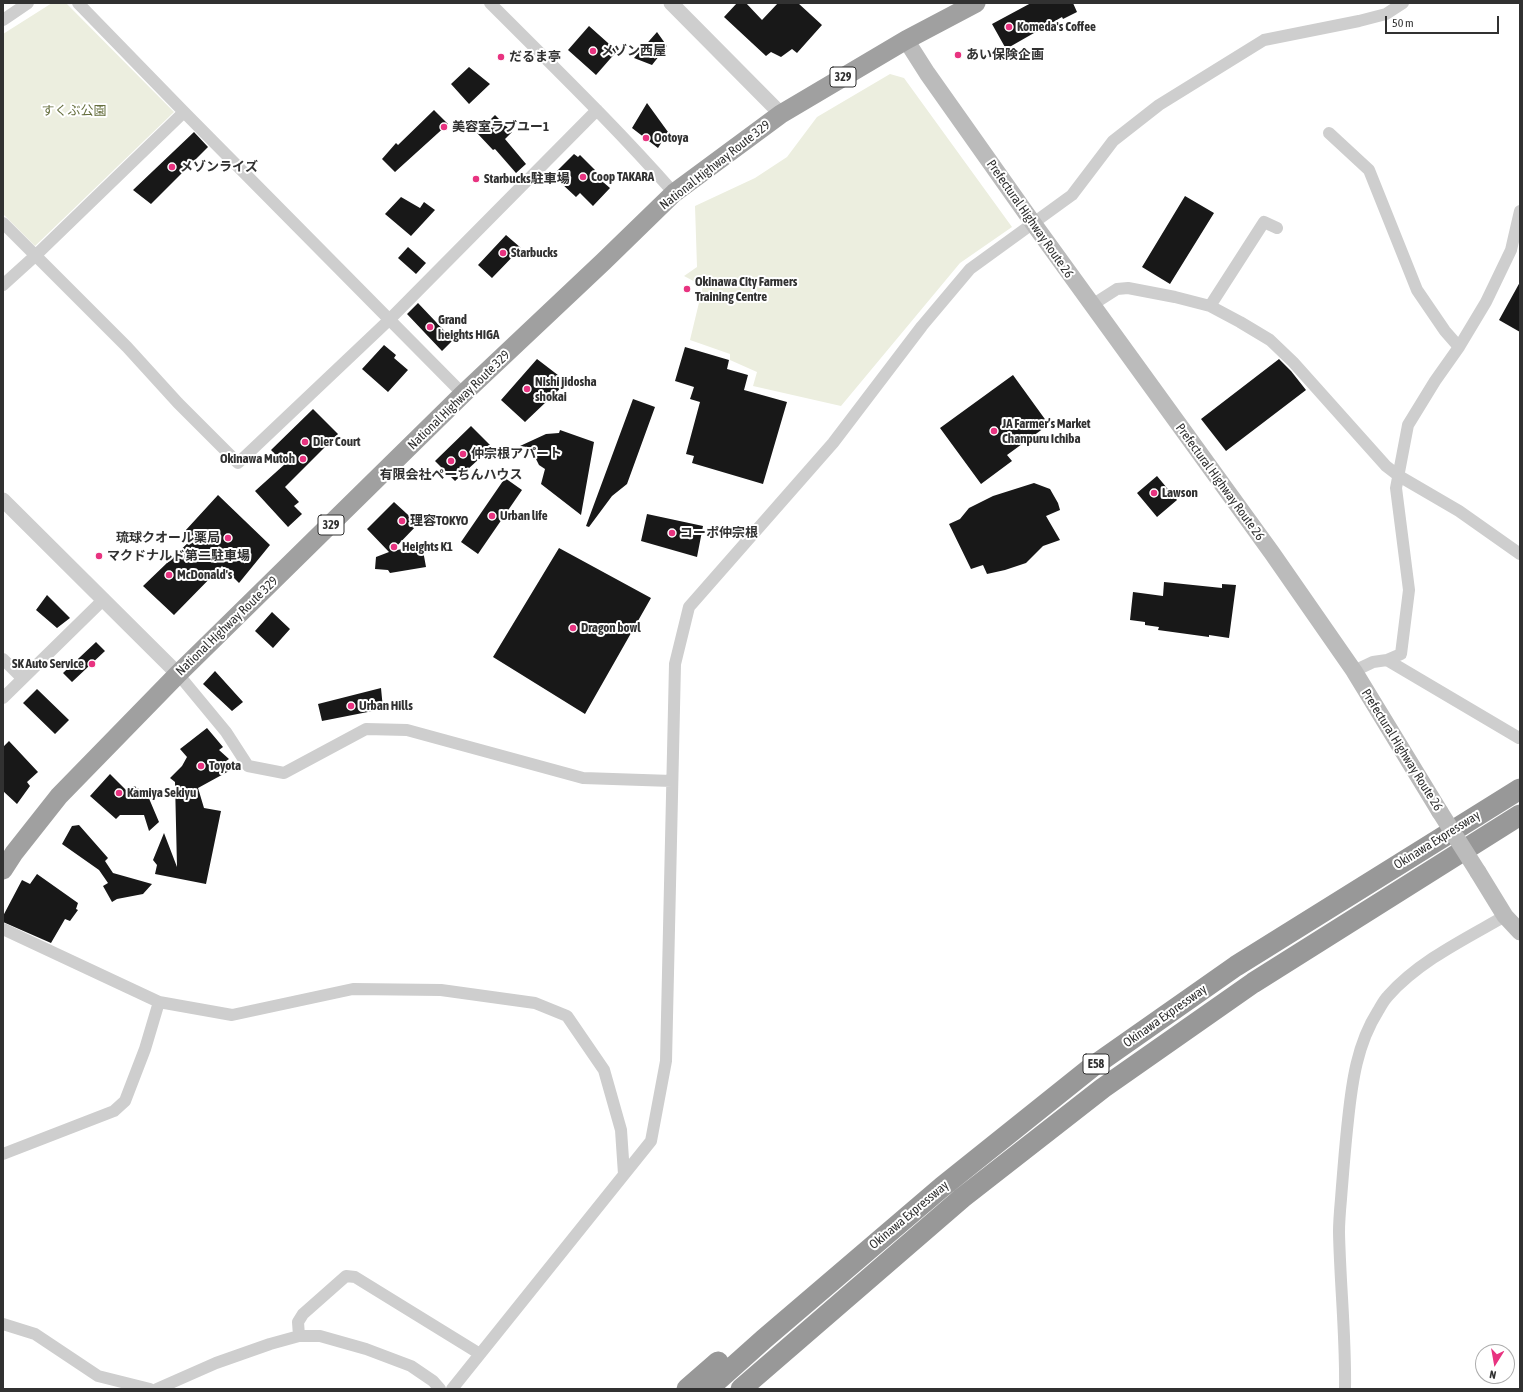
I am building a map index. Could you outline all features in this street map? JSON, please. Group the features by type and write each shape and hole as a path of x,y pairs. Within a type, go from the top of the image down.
{"highway":[{"name":"National Highway Route 329","path":"3,870 14,853 59,796 178,674 463,394 674,193 781,114 906,40 976,3"},
{"name":"Okinawa Expressway","path":"708,1389 764,1338 942,1187 1092,1067 1236,966 1520,789"},
{"name":"Okinawa Expressway","path":"742,1389 962,1198 1103,1088 1253,983 1520,815"},
{"path":"687,1389 724,1357 764,1338"}],"main road":[{"name":"Prefectural Highway Route 26","path":"906,40 927,73 1033,224 1272,553 1354,672 1505,916 1520,932"}],"street":[{"path":"3,20 28,3"},
{"path":"78,3 463,394"},
{"path":"490,3 597,110 674,193"},
{"path":"671,3 781,114"},
{"path":"452,1389 651,1141 666,1061 674,664 689,607 833,443 922,326 970,269 1072,195 1112,141 1159,106 1264,40 1359,21 1386,14 1403,3"},
{"path":"3,223 127,347 178,403 238,463 389,320 597,110"},
{"path":"3,285 184,112"},
{"path":"1329,133 1369,170 1417,290 1445,331 1459,347"},
{"path":"1354,672 1373,662 1387,660 1401,654 1409,590 1396,488 1408,425 1435,380 1459,347 1486,302 1511,250 1520,211"},
{"path":"1210,306 1264,222 1276,228"},
{"path":"1092,305 1117,289 1128,288 1175,296 1210,306 1240,322 1270,340 1293,362 1386,466 1399,476 1459,511 1520,554"},
{"path":"3,500 178,674 226,732 248,766 284,773 366,729 407,730 583,778 672,781"},
{"path":"3,698 104,599"},
{"path":"3,659 22,678"},
{"path":"1387,660 1519,738"},
{"path":"1345,1389 1346,1362 1339,1230 1343,1162 1350,1094 1354,1070 1361,1044 1372,1021 1387,997 1402,982 1419,968 1451,947 1505,916"},
{"path":"3,929 159,1002 232,1015 353,989 440,990 535,1003 567,1016 604,1070 621,1130 624,1174"},
{"path":"3,1154 114,1111 125,1101 145,1049 159,1002"},
{"path":"299,1336 298,1322 303,1314 346,1276 354,1277 480,1354"},
{"path":"3,1324 35,1334 98,1376 150,1389"},
{"path":"157,1389 216,1363 270,1344 299,1336 320,1336 366,1349 411,1366 440,1389"}],"green space":[{"name":"すくぶ公園","path":"52,3 67,4 174,112 35,246 3,214 3,34"},
{"path":"890,74 904,78 1012,227 960,263 841,406 753,386 757,372 730,360 730,354 690,340 703,286 684,276 697,267 695,206 755,178 787,157 817,117"}],"building":[{"path":"737,3 746,3 762,20 778,3 798,3 822,25 797,53 792,49 781,57 771,52 766,56 724,17"},
{"path":"1031,3 1073,3 1077,12 1063,19 1062,17 1006,49 992,24"},
{"name":"メゾン西屋","path":"589,26 617,51 596,75 568,50"},
{"path":"657,32 667,46 652,65 634,58"},
{"path":"469,67 490,84 469,104 451,84"},
{"path":"647,103 668,132 658,148 632,128"},
{"path":"434,110 448,124 395,172 382,159 396,143 398,145"},
{"path":"495,115 512,132 505,139 526,164 516,173 495,149 493,150 477,133"},
{"name":"メゾンライズ","path":"194,132 208,147 151,204 133,190"},
{"name":"Coop TAKARA","path":"574,154 578,157 580,155 605,180 603,182 610,188 593,206 580,193 576,197 562,184 566,180 557,171"},
{"path":"1185,196 1214,213 1170,284 1142,267"},
{"path":"401,197 420,208 424,202 435,210 411,236 385,214"},
{"path":"506,235 521,248 492,278 478,265"},
{"path":"408,247 426,263 416,274 398,258"},
{"path":"1520,282 1520,332 1499,320"},
{"name":"Grand heights HIGA","path":"418,303 453,340 442,351 407,314"},
{"path":"384,345 396,355 394,358 408,370 388,392 362,369"},
{"path":"685,347 729,360 727,369 748,375 744,390 787,402 763,484 692,463 694,456 686,454 700,402 690,399 694,387 675,381"},
{"path":"537,359 567,382 525,422 501,400"},
{"path":"1279,359 1306,390 1226,451 1201,419"},
{"path":"1013,375 1047,422 1042,425 1044,428 1007,455 1012,461 981,484 940,428"},
{"path":"633,399 655,407 627,484 612,496 589,527 586,526"},
{"path":"313,409 338,434 285,487 299,502 294,506 302,514 288,527 255,491 285,464 271,450"},
{"name":"仲宗根アパート","path":"471,426 492,447 455,481 435,461"},
{"path":"560,430 594,442 581,515 541,484 545,469 539,465 535,457 534,448 520,446 546,434 559,433"},
{"path":"1157,476 1177,500 1157,517 1137,493"},
{"name":"Urban life","path":"505,478 522,490 478,554 461,542"},
{"path":"1034,483 1050,489 1058,503 1060,510 1046,516 1060,540 1043,546 1026,563 1005,570 987,574 983,565 971,569 949,524 960,519 969,508 993,496"},
{"path":"218,495 270,545 239,583 222,566 174,615 143,586 193,538 185,531"},
{"name":"Heights K1","path":"394,502 418,524 392,551 422,545 426,567 390,573 388,570 375,569 376,557 389,552 367,529"},
{"name":"コーポ仲宗根","path":"647,514 703,526 697,557 641,541"},
{"name":"Dragon bowl","path":"559,548 651,598 585,714 493,657"},
{"path":"1164,582 1222,588 1222,584 1236,585 1229,638 1209,635 1209,637 1158,630 1159,627 1145,625 1145,622 1130,620 1133,592 1163,596"},
{"path":"47,595 70,618 57,628 36,610"},
{"path":"272,612 290,629 273,648 255,631"},
{"path":"96,642 105,651 72,682 63,673"},
{"path":"215,671 243,702 232,711 203,684"},
{"name":"Urban Hills","path":"381,688 383,709 322,721 318,704"},
{"path":"37,689 69,720 55,734 23,703"},
{"path":"207,728 223,747 219,750 229,759 226,761 229,771 198,788 204,808 221,811 206,884 155,874 157,865 153,860 164,833 177,867 175,782 170,778 182,766 187,757 180,749"},
{"path":"9,741 38,772 27,782 30,786 17,804 3,791 3,747"},
{"path":"110,774 126,790 135,786 140,791 145,789 159,822 149,831 144,815 120,815 116,819 90,796"},
{"path":"79,825 108,858 105,861 113,873 152,884 143,894 117,899 112,902 103,886 108,883 99,870 62,844 72,826"},
{"path":"37,874 78,903 76,909 78,910 70,921 65,919 51,943 3,922 3,916 22,880 30,884"}],"place":[{"name":"Komeda's Coffee","path":"1009,27"},
{"name":"メゾン西屋","path":"593,51"},
{"name":"あい保険企画","path":"958,55"},
{"name":"だるま亭","path":"501,57"},
{"name":"美容室ラブユー1","path":"444,127"},
{"name":"Ootoya","path":"646,138"},
{"name":"メゾンライズ","path":"172,167"},
{"name":"Coop TAKARA","path":"583,177"},
{"name":"Starbucks駐車場","path":"476,179"},
{"name":"Starbucks","path":"503,253"},
{"name":"Okinawa City Farmers Training Centre","path":"687,289"},
{"name":"Grand heights HIGA","path":"430,327"},
{"name":"Nishi jidosha shokai","path":"527,389"},
{"name":"JA Farmer’s Market Chanpuru Ichiba","path":"994,431"},
{"name":"Dier Court","path":"305,442"},
{"name":"仲宗根アパート","path":"463,454"},
{"name":"Okinawa Mutoh","path":"303,459"},
{"name":"有限会社ぺーちんハウス","path":"451,461"},
{"name":"Lawson","path":"1154,493"},
{"name":"Urban life","path":"492,516"},
{"name":"理容TOKYO","path":"402,521"},
{"name":"コーポ仲宗根","path":"672,533"},
{"name":"琉球クオール薬局","path":"228,538"},
{"name":"Heights K1","path":"394,547"},
{"name":"マクドナルド第二駐車場","path":"99,556"},
{"name":"McDonald's","path":"169,575"},
{"name":"Dragon bowl","path":"573,628"},
{"name":"SK Auto Service","path":"92,664"},
{"name":"Urban Hills","path":"351,706"},
{"name":"Toyota","path":"201,766"},
{"name":"Kamiya Sekiyu","path":"119,793"}]}
